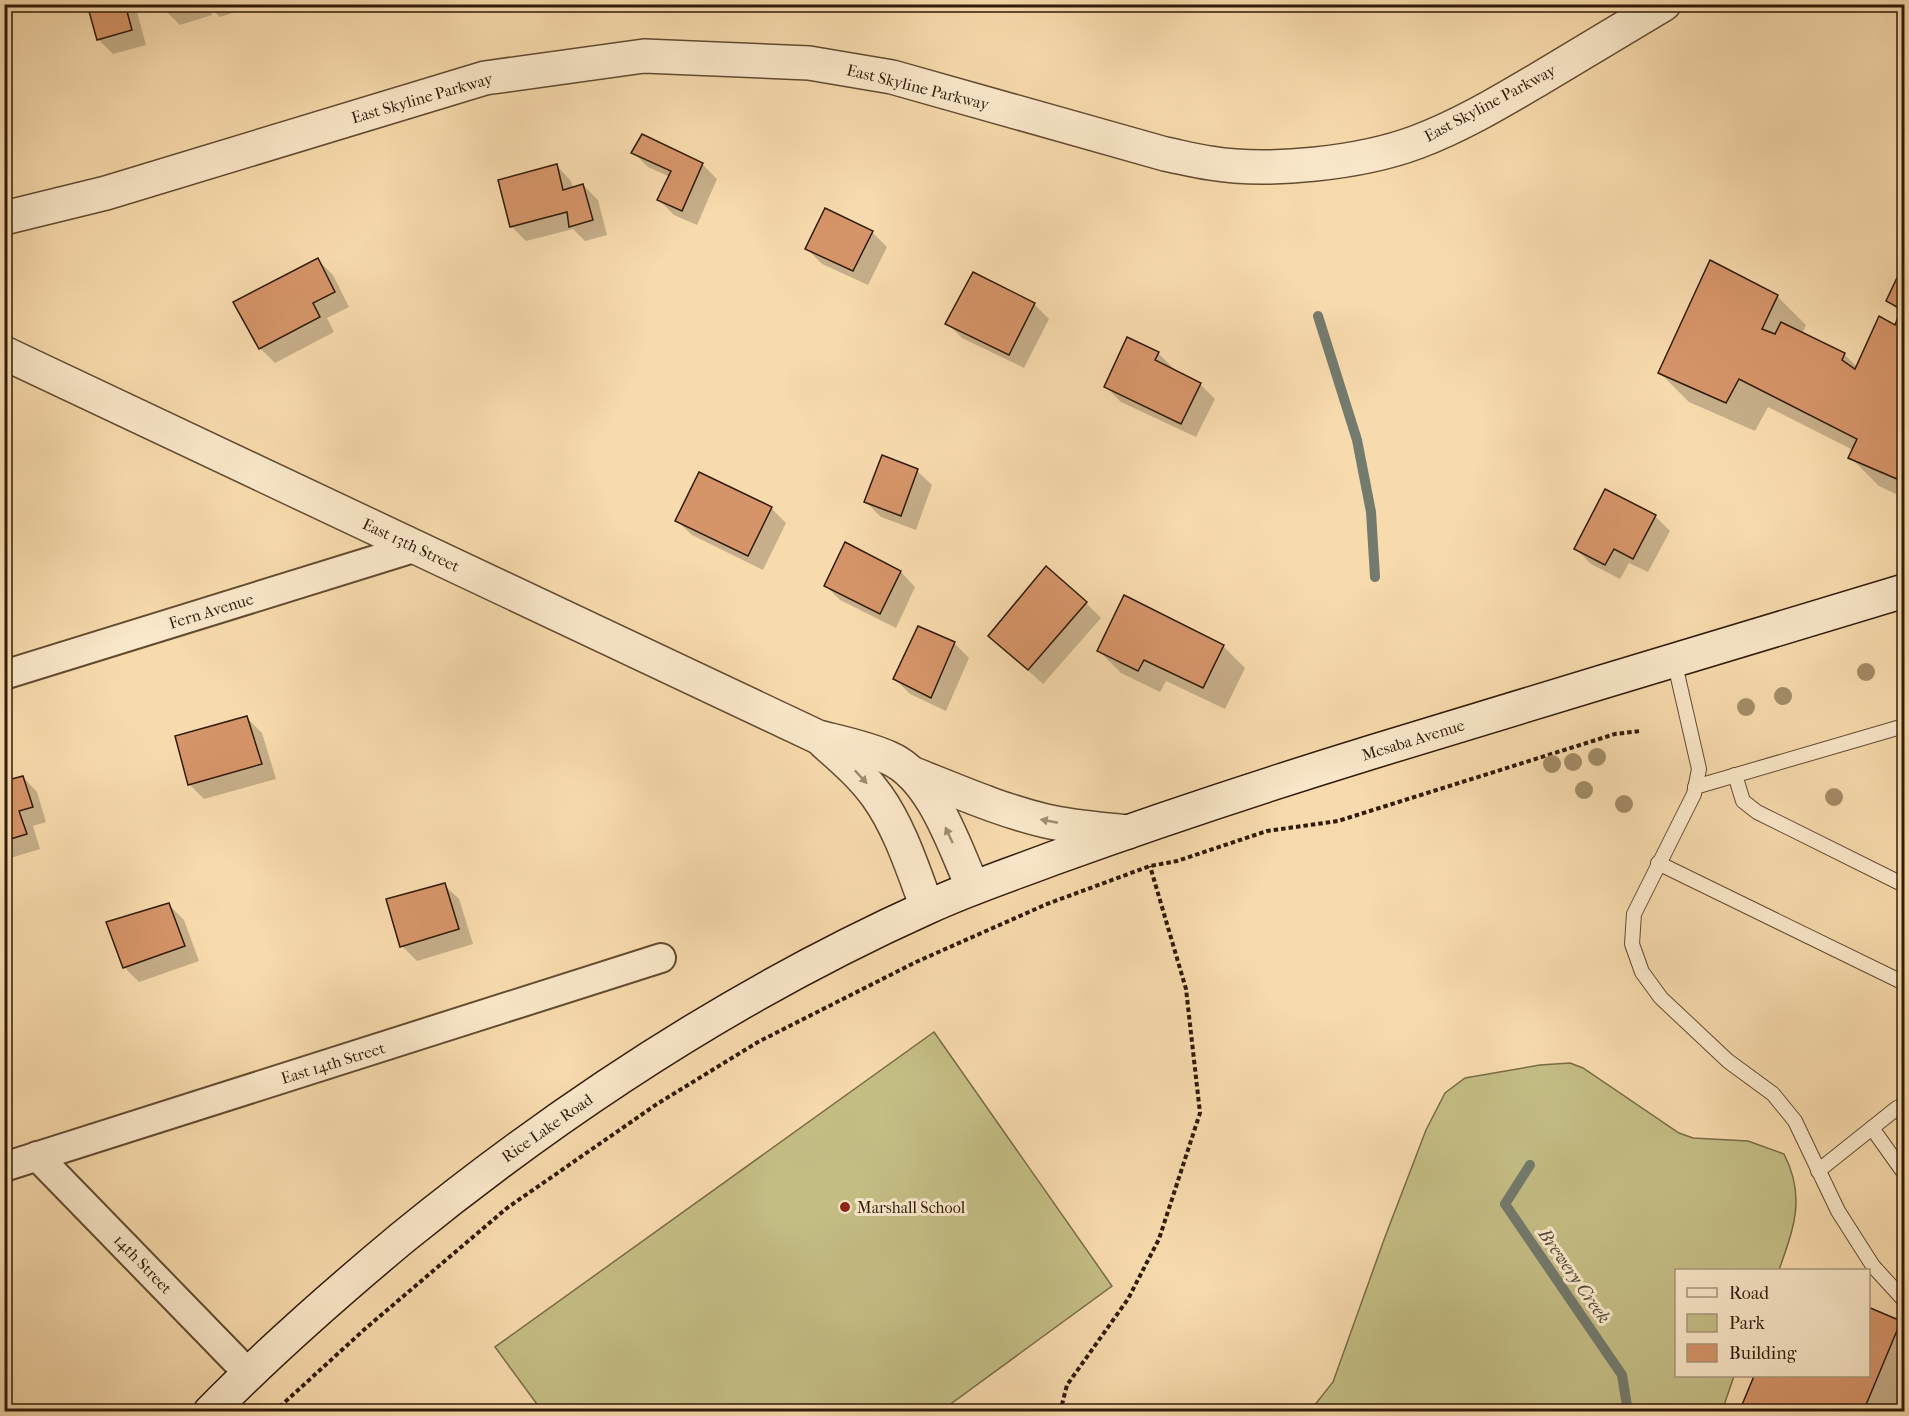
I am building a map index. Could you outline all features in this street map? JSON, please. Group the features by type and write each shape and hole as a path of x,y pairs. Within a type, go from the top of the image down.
{"street":[{"name":"East Skyline Parkway","path":"4,218 106,193 485,78 644,56 809,63 892,77 1166,154 1211,163 1252,166 1335,160 1378,153 1417,142 1462,122 1512,95 1664,4"},
{"name":"East 13th Street","path":"4,353 818,737 891,758 911,773 926,791 973,888"},
{"name":"Fern Avenue","path":"4,675 417,547"},
{"name":"Mesaba Avenue","path":"927,907 973,888 1267,784 1905,591"},
{"name":"East 13th Street","path":"818,737 860,775 877,796 907,854 927,907"},
{"path":"911,773 1034,818 1128,832"},
{"name":"Rice Lake Road","path":"210,1412 248,1373 329,1298 470,1184 601,1089 784,979 927,907"},
{"name":"East 14th Street","path":"4,1167 661,958"},
{"name":"14th Street","path":"37,1156 248,1373"}],"lane":[{"path":"1674,660 1699,769 1694,794 1634,914 1632,944 1642,972 1667,1005 1728,1061 1773,1094 1795,1121 1838,1211 1873,1266 1905,1300"},
{"path":"1695,787 1905,726"},
{"path":"1735,776 1743,801 1756,812 1905,885"},
{"path":"1659,863 1905,983"},
{"path":"1818,1171 1897,1108 1905,1105"},
{"path":"1872,1128 1905,1173"}],"path":[{"path":"274,1412 366,1328 507,1208 657,1104 758,1042 940,951 1047,904 1150,866 1177,861 1267,831 1338,821 1615,734 1641,731"},
{"path":"1060,1412 1067,1385 1128,1299 1159,1239 1200,1113 1186,989 1150,866"}],"green space":[{"name":"Marshall School","path":"934,1032 1112,1286 941,1411 542,1411 495,1347"},
{"path":"1570,1063 1583,1068 1679,1133 1693,1138 1748,1141 1784,1154 1795,1184 1796,1198 1793,1226 1779,1269 1675,1269 1675,1377 1734,1377 1722,1411 1310,1411 1333,1382 1426,1130 1445,1093 1465,1078 1540,1065"}],"building":[{"path":"87,4 125,4 132,30 97,40"},
{"path":"162,4 184,4 164,11"},
{"path":"642,134 703,163 682,211 657,200 671,171 631,153"},
{"path":"557,164 563,190 583,184 593,220 569,227 567,212 510,227 498,180"},
{"path":"825,208 873,231 853,271 805,249"},
{"path":"318,258 335,292 313,303 320,317 259,349 233,302"},
{"path":"1710,260 1778,295 1762,329 1775,334 1781,322 1845,353 1842,360 1855,369 1879,316 1895,325 1901,309 1886,301 1904,263 1904,482 1848,458 1857,439 1739,379 1726,403 1658,373"},
{"path":"973,272 1035,303 1009,355 945,324"},
{"path":"1127,337 1159,352 1155,360 1201,383 1181,424 1104,387"},
{"path":"882,455 918,469 901,516 864,502"},
{"path":"699,472 772,507 748,556 675,521"},
{"path":"1605,489 1656,515 1633,559 1614,549 1605,565 1574,549"},
{"path":"845,542 901,571 880,614 824,586"},
{"path":"1046,566 1087,602 1028,670 988,636"},
{"path":"1124,595 1224,645 1203,688 1144,660 1138,671 1097,651"},
{"path":"918,626 955,642 931,698 893,679"},
{"path":"247,716 262,764 188,785 175,736"},
{"path":"23,776 33,807 19,811 27,834 4,841 4,781"},
{"path":"445,883 459,929 400,947 386,899"},
{"path":"169,903 185,946 123,968 106,922"},
{"path":"1870,1308 1901,1321 1863,1412 1739,1412 1754,1377 1870,1377"}],"waterway":[{"path":"1318,316 1357,440 1371,512 1375,577"},
{"name":"Brewery Creek","path":"1530,1165 1505,1204 1622,1375 1628,1412"}],"place":[{"name":"Marshall School","path":"845,1207"}]}
